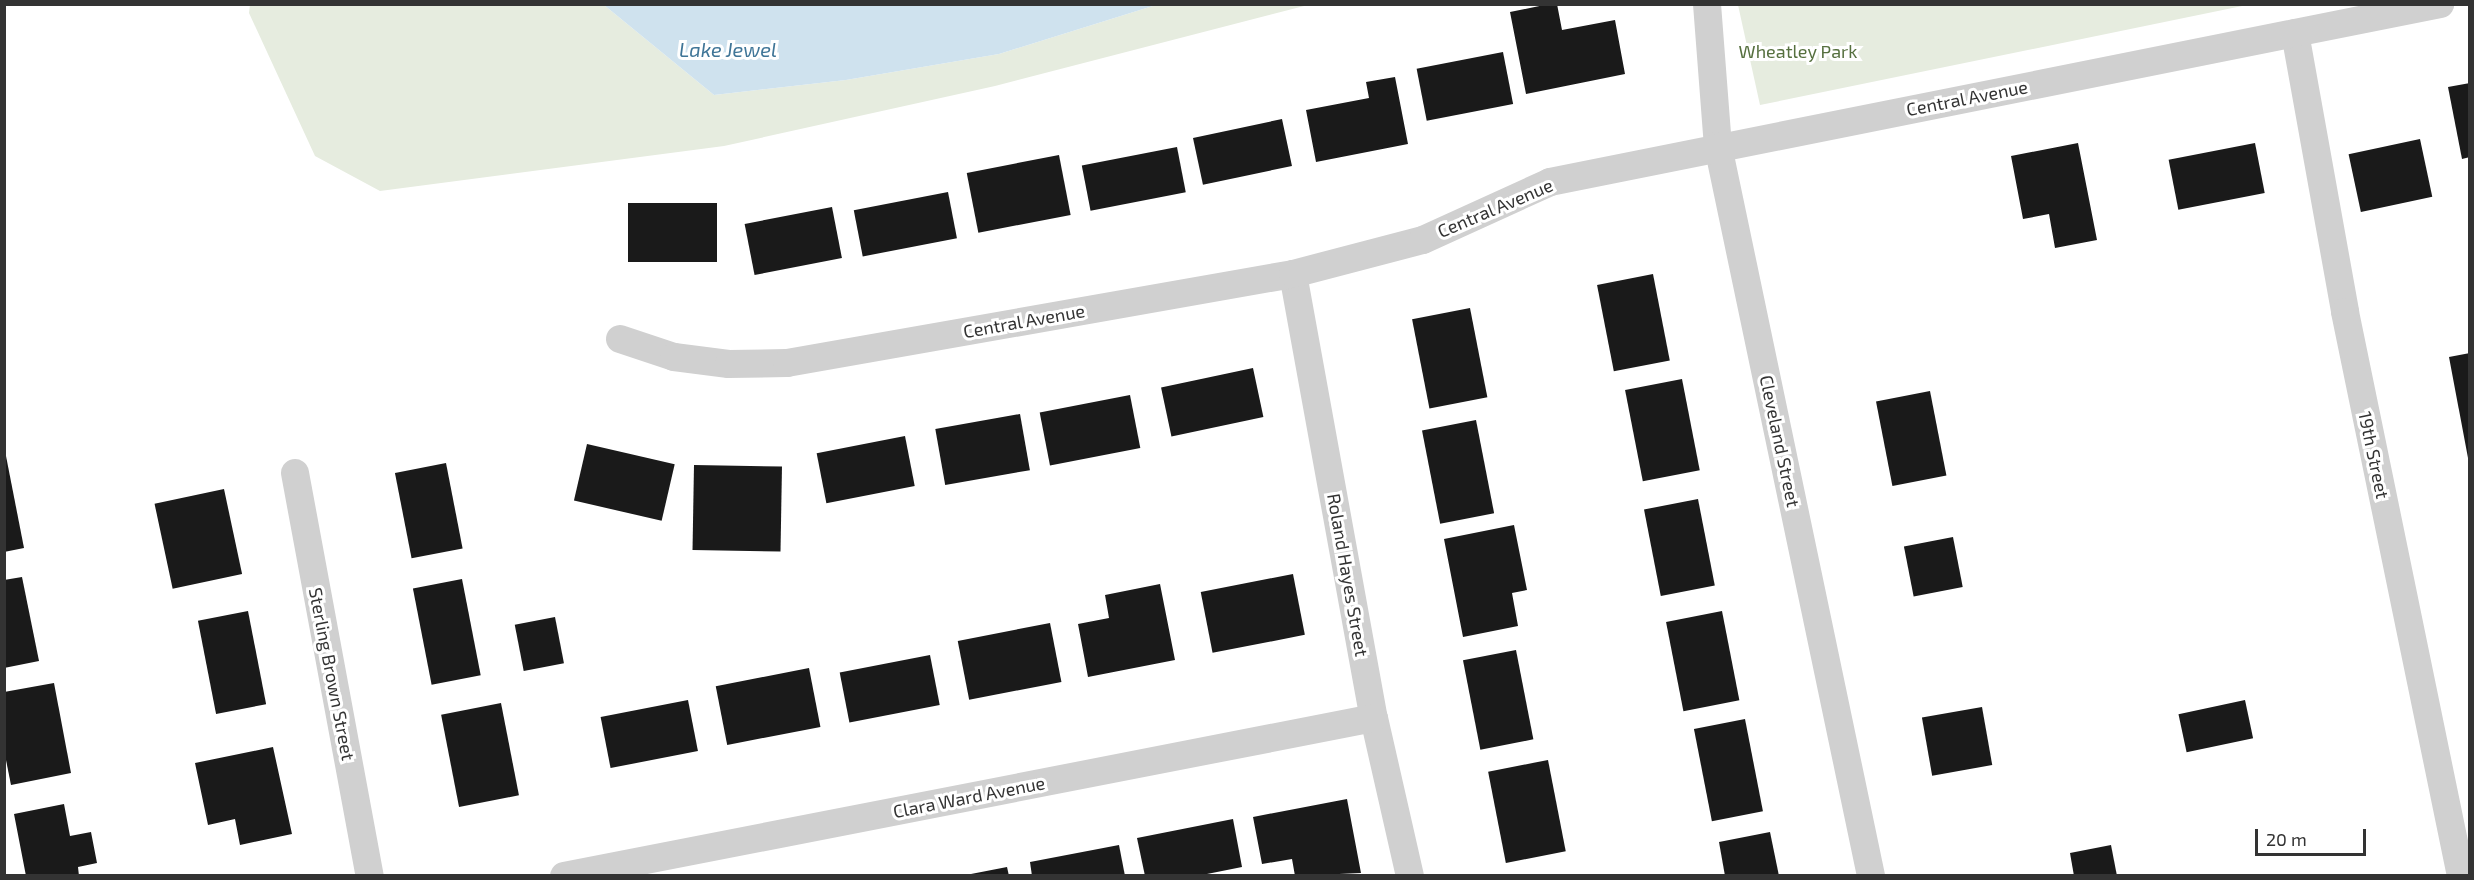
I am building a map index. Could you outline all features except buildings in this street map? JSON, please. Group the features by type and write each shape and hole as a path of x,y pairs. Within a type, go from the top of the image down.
{"street":[{"name":"Cleveland Street","path":"1707,4 1718,146 1871,876"},
{"name":"Central Avenue","path":"620,339 674,357 729,364 787,363 1293,274 1423,240 1550,182 1718,146 2440,4"},
{"name":"19th Street","path":"2295,33 2345,312 2461,876"},
{"name":"Roland Hayes Street","path":"1293,274 1374,718 1410,876"},
{"name":"Sterling Brown Street","path":"295,473 370,876"},
{"name":"Clara Ward Avenue","path":"564,876 1374,718"}],"green space":[{"path":"250,4 604,5 714,95 846,80 999,54 1156,5 1308,5 995,86 724,146 380,191 315,156 249,13"},
{"name":"Wheatley Park","path":"1738,4 2247,5 1760,105"}],"water":[{"name":"Lake Jewel","path":"604,5 1156,5 999,54 846,80 714,95"}]}
